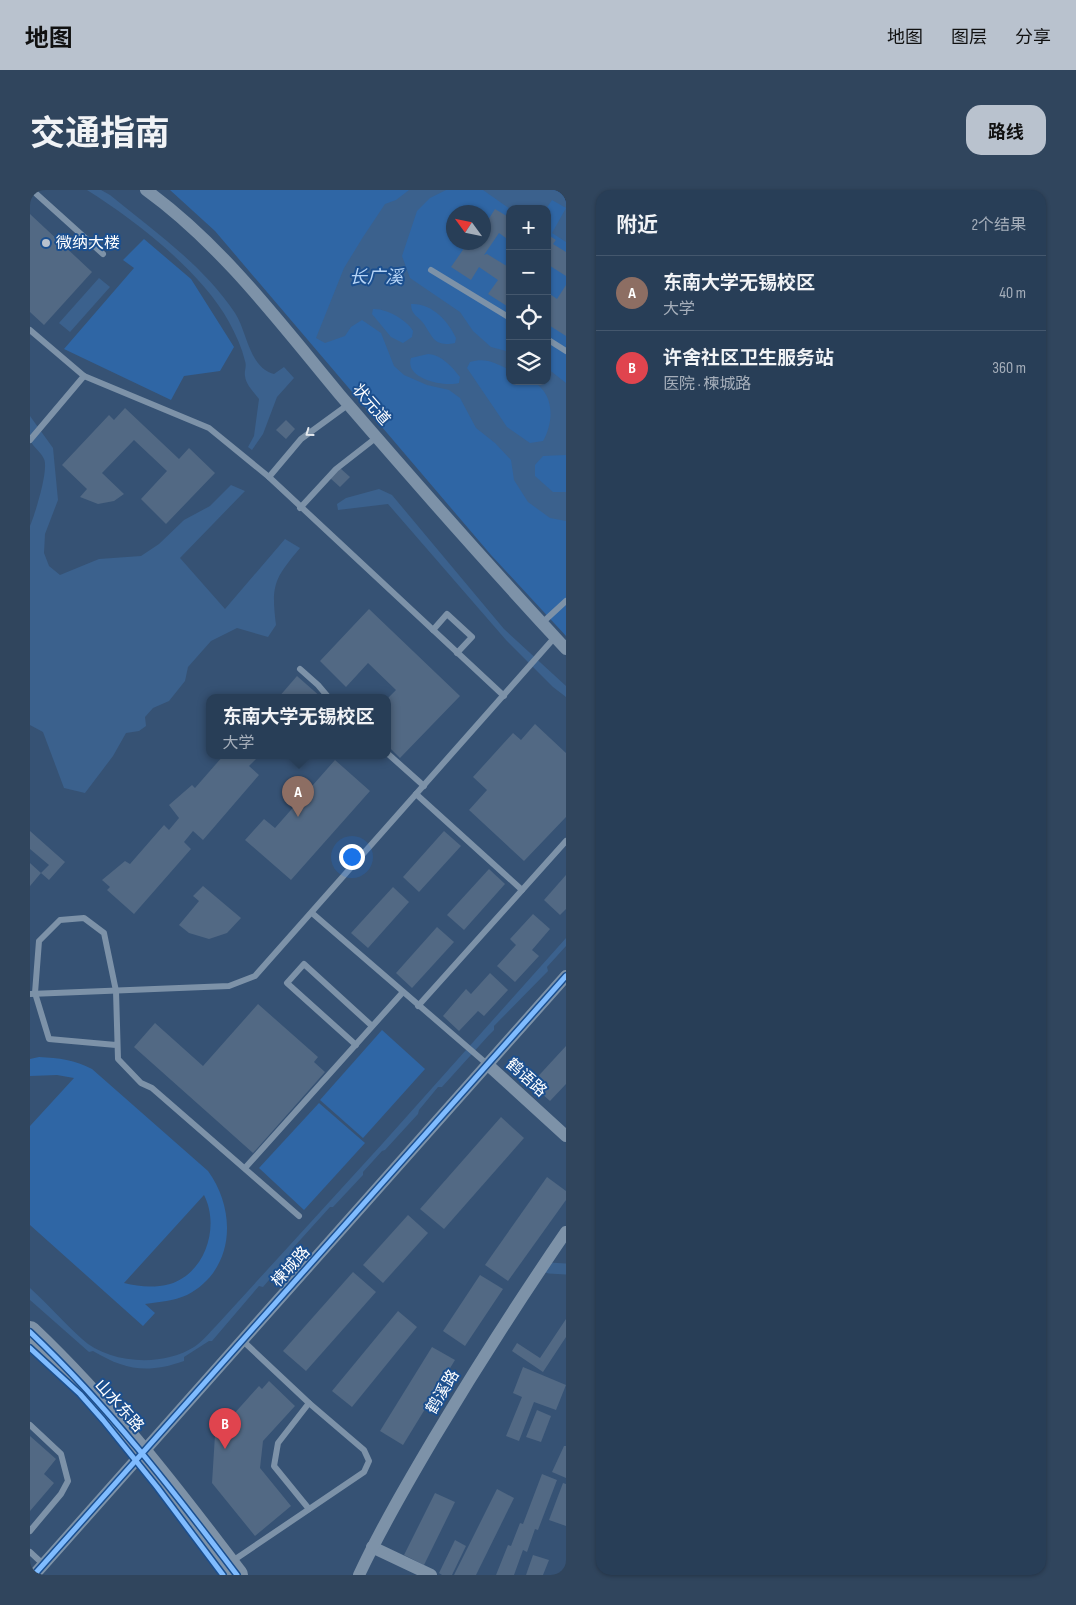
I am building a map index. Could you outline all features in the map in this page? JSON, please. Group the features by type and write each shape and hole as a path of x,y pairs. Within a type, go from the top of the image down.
{"highway":[{"name":"山水东路","path":"30,1332 91,1393 230,1571"},
{"name":"山水东路","path":"30,1348 80,1394 140,1457"}],"street":[{"name":"状元道","path":"146,190 182,218 221,254 377,437 566,649"},
{"name":"楝城路","path":"34,1575 566,976"},
{"name":"鹤语路","path":"487,1064 566,1136"},
{"name":"鹤溪路","path":"359,1575 372,1547 494,1338 566,1232"},
{"path":"372,1547 431,1575"}],"lane":[{"path":"32,190 103,254"},
{"path":"431,270 506,316"},
{"path":"30,330 84,376 209,428 269,477 300,508 504,696"},
{"path":"549,340 566,351"},
{"path":"30,440 84,376"},
{"path":"269,477 301,439 349,404"},
{"path":"300,508 336,469 377,437"},
{"path":"542,623 566,601"},
{"path":"433,630 447,614 472,637 458,653"},
{"path":"33,994 229,986 255,976 556,637"},
{"path":"300,669 326,694"},
{"path":"391,757 424,786"},
{"path":"416,794 522,890"},
{"path":"418,1006 566,841"},
{"path":"312,913 487,1064"},
{"path":"116,1045 49,1039 33,994 40,941 60,920 84,918 104,933 116,990 116,1045 118,1058 141,1083 152,1088 299,1216"},
{"path":"356,1045 287,983 304,964 372,1026"},
{"path":"245,1168 402,992"},
{"path":"230,1571 309,1509 364,1472 369,1461 364,1450 308,1403 242,1340"},
{"path":"308,1403 278,1443 274,1466 309,1509"},
{"path":"30,1425 61,1454 68,1481 61,1494 30,1531"},
{"path":"30,1552 43,1564"}],"shaded area":[{"path":"170,190 566,190 566,636 491,555 215,231"},
{"path":"144,239 191,279 234,347 220,371 184,376 171,400 64,349 134,268 123,260"},
{"path":"382,1030 425,1069 363,1138 320,1100"},
{"path":"39,1057 60,1059 79,1063 92,1069 208,1171 217,1187 224,1204 227,1221 226,1239 215,1271 203,1284 187,1295 172,1300 145,1304 155,1313 143,1326 30,1225 30,1126 74,1078 57,1075 30,1076 30,1059","holes":["204,1195 209,1207 210,1234 207,1247 193,1270 170,1284 147,1286 124,1283"]},
{"path":"319,1103 365,1143 304,1210 259,1168"}],"water":[{"path":"87,190 101,190 110,195 177,249 208,279 235,313 254,357 259,364 274,374 284,367 294,378 277,397 263,434 252,450 248,447 254,436 259,399 247,382 245,374 246,363 240,346 229,322 217,303 202,284 166,248 126,216"},
{"name":"长广溪","path":"409,190 446,190 430,198 417,211 402,256 410,278 460,312 473,331 491,347 506,351 506,368 481,360 470,362 467,368 507,427 530,443 543,441 549,425 550,408 545,393 538,385 551,385 551,371 566,383 566,455 543,456 535,465 535,476 553,492 566,492 566,521 550,518 528,502 514,480 511,460 495,443 476,428 460,398 449,390 427,385 404,375 394,366 381,333 362,320 351,327 345,336 325,343 316,338 344,268 385,204 396,200","holes":["411,304 419,304 438,314 449,325 456,338 455,343 443,344 435,340 411,308","373,309 384,310 406,323 413,331 412,337 403,343 391,337 372,314","428,354 442,359 450,366 460,377 459,383 444,384 427,380 413,371 410,365 411,358"]},
{"path":"483,190 566,190 566,208 552,200 549,205 506,206"},
{"path":"566,208 566,242 552,233"},
{"path":"99,278 110,287 70,332 59,323"},
{"path":"30,416 53,448 58,500 45,534 44,553 49,566 60,575 99,559 141,556 159,544 184,520 210,506 231,485 245,491 180,558 225,609 285,539 300,548 285,567 276,583 274,600 276,625 268,637 237,628 211,641 188,667 185,681 169,701 153,708 145,717 146,726 139,731 126,733 113,756 85,793 64,788 43,732 30,725 30,526 41,492 45,465 43,456 30,440"},
{"path":"379,489 392,495 504,629 566,686 566,697 553,687 506,640 388,504 338,510 337,504 346,498"},
{"path":"566,938 566,946 547,967 548,971 494,1026 494,1030 442,1087 438,1087 419,1110 418,1114 292,1249 293,1252 263,1287 259,1286 212,1341 184,1357 184,1361 159,1368 147,1369 126,1366 93,1351 89,1352 30,1300 30,1288 82,1339 107,1354 121,1358 152,1360 167,1358 194,1347 216,1326 383,1143"}],"building":[{"path":"495,209 506,216 506,238 499,233 491,245 491,215"},
{"name":"微纳大楼","path":"30,214 92,272 44,325 30,312"},
{"path":"551,237 556,240 553,244 566,252 566,276 551,267"},
{"path":"463,250 487,250 484,255 487,254 506,266 506,305 488,294 498,280 479,267 471,280 451,267"},
{"path":"566,285 566,336 551,327 551,295 557,299"},
{"path":"125,408 179,459 189,448 215,473 166,524 141,499 167,471 134,440 102,473 124,494 114,501 98,504 80,497 87,489 62,465 109,415 114,420"},
{"path":"286,420 295,429 286,439 276,430"},
{"path":"340,468 350,477 340,487 330,478"},
{"path":"369,609 460,696 400,758 391,749 391,695 396,690 368,663 346,687 320,661"},
{"path":"297,676 317,694 281,694"},
{"path":"535,724 566,753 566,817 524,861 469,810 487,790 473,777 513,733 521,740"},
{"path":"220,759 256,759 249,766 259,775 203,840 193,831 184,842 191,849 134,914 107,890 110,887 102,880 125,861 130,864 164,825 169,830 179,818 169,805 192,785 195,788"},
{"path":"335,760 370,791 291,880 245,840 264,819 275,828"},
{"path":"30,831 65,862 49,880 41,873 49,865 30,849"},
{"path":"444,831 461,846 419,892 403,877"},
{"path":"30,863 41,873 30,886"},
{"path":"489,869 505,884 464,930 447,915"},
{"path":"566,875 566,909 560,915 544,900"},
{"path":"203,886 241,918 227,933 209,939 189,933 179,925 199,901 193,896"},
{"path":"393,887 409,902 368,948 351,933"},
{"path":"533,914 550,929 532,950 539,956 515,982 497,966 516,945 510,939"},
{"path":"437,927 454,942 412,988 396,973"},
{"path":"490,973 508,990 484,1016 478,1011 459,1031 443,1016 466,989 471,994"},
{"path":"258,1004 318,1057 314,1062 325,1072 253,1153 134,1047 155,1023 203,1066"},
{"path":"566,1046 566,1084 550,1101 531,1084"},
{"path":"501,1117 524,1138 444,1229 420,1209"},
{"path":"547,1177 566,1191 566,1200 508,1281 485,1265"},
{"path":"408,1215 428,1233 383,1283 363,1265"},
{"path":"353,1272 376,1292 306,1371 283,1351"},
{"path":"480,1275 503,1289 465,1346 443,1331"},
{"path":"398,1311 417,1327 352,1407 332,1391"},
{"path":"566,1319 566,1337 543,1372 512,1351 517,1343 540,1358"},
{"path":"432,1347 455,1360 403,1445 380,1431"},
{"path":"523,1367 566,1385 556,1410 534,1402 519,1441 506,1436 522,1397 513,1393"},
{"path":"269,1381 295,1406 263,1441 260,1468 291,1506 255,1536 212,1483 215,1435 259,1386 262,1389"},
{"path":"537,1410 551,1416 541,1442 526,1437"},
{"path":"30,1436 56,1459 44,1474 54,1483 30,1511"},
{"path":"564,1446 566,1446 566,1478 552,1472"},
{"path":"542,1474 557,1480 538,1530 535,1529 527,1552 523,1550 514,1575 496,1575 508,1545 511,1546 520,1523 523,1524"},
{"path":"563,1483 566,1484 566,1526 549,1520"},
{"path":"497,1489 514,1498 476,1575 454,1575"},
{"path":"435,1493 455,1502 424,1565 404,1555"},
{"path":"455,1540 466,1546 452,1575 442,1575 439,1573"},
{"path":"533,1555 549,1560 543,1575 526,1575"}],"waterway":[{"path":"549,1268 566,1269"}],"cycle path":[{"path":"34,1575 566,976"},
{"path":"30,1332 59,1360 113,1419 164,1480 237,1575"},
{"path":"30,1348 80,1394 103,1420 157,1487 223,1575"}],"place":[{"name":"微纳大楼","path":"46,243"},
{"name":"东南大学无锡校区","path":"298,817"},
{"name":"许舍社区卫生服务站","path":"225,1449"}]}
